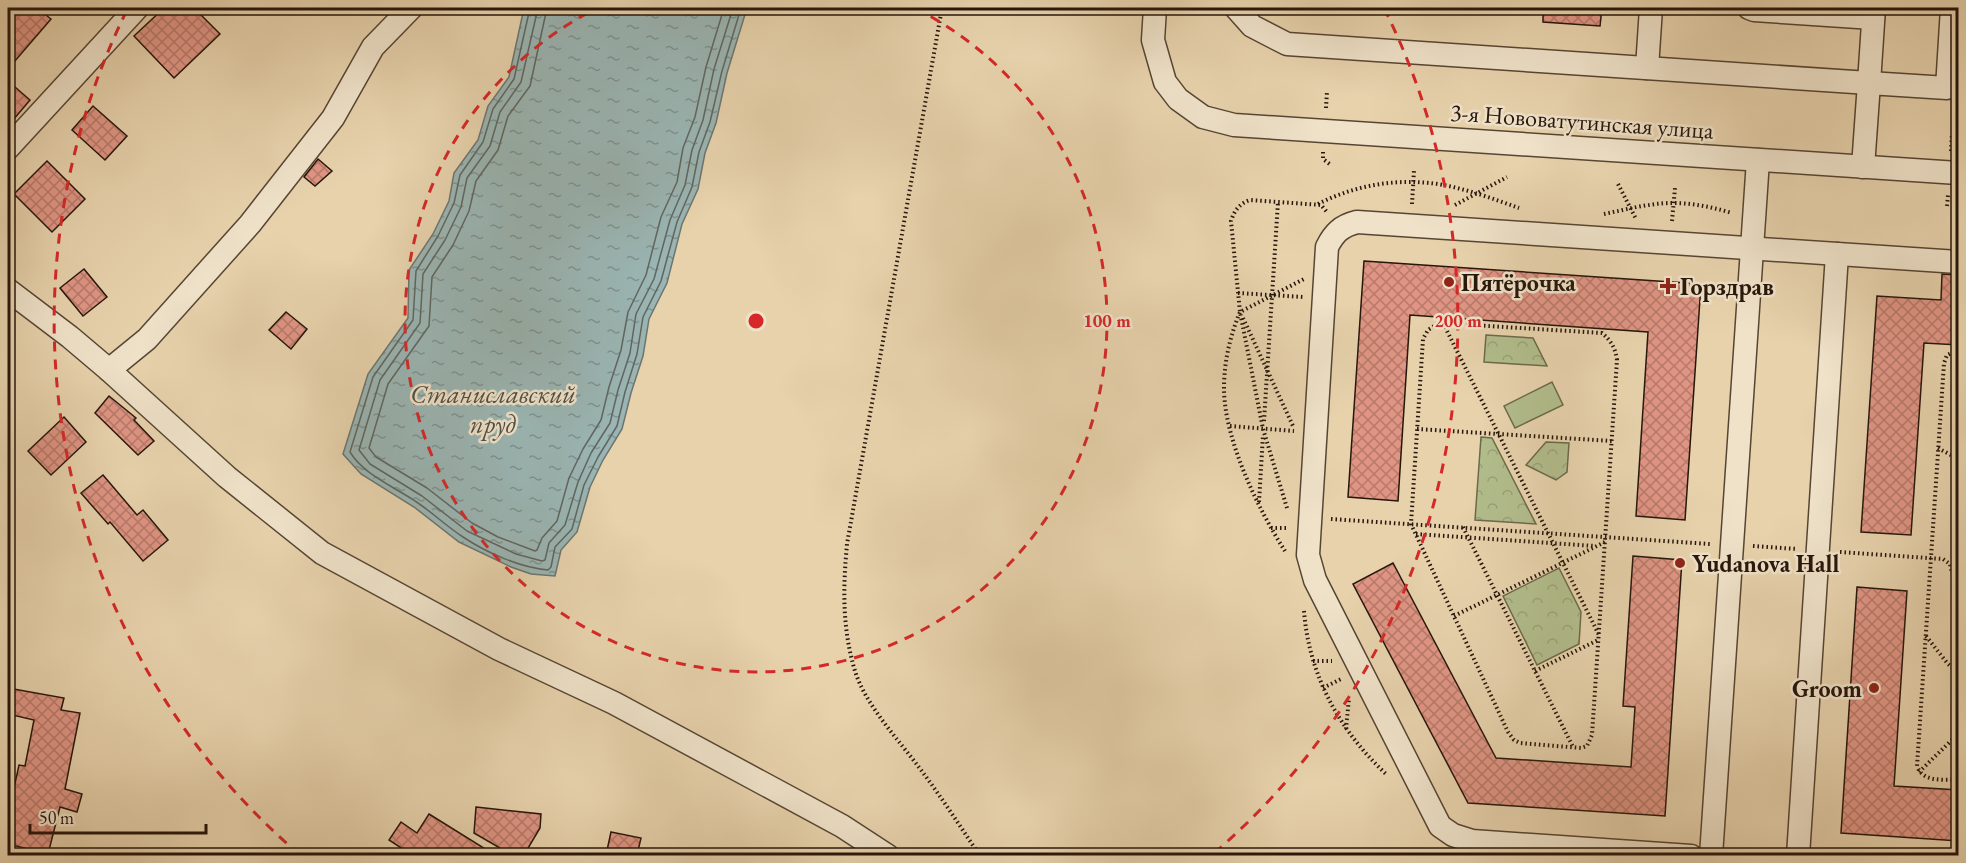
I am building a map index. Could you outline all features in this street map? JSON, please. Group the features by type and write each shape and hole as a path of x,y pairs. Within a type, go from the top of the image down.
{"street":[{"path":"8,148 137,8"},
{"path":"110,370 147,339 250,224 333,118 373,47 411,8"},
{"name":"3-я Нововатутинская улица","path":"1155,8 1153,40 1165,82 1178,99 1203,117 1234,125 1959,174"},
{"path":"1236,8 1252,26 1287,44 1953,88 1952,8"},
{"path":"1647,68 1652,8"},
{"path":"1749,8 1873,13 1863,167"},
{"path":"1712,855 1758,160"},
{"path":"1691,855 1472,841 1453,835 1440,826 1315,580 1308,555 1327,247 1333,236 1344,226 1357,222 1959,262"},
{"path":"1798,855 1837,254"},
{"path":"8,290 110,370 227,477 322,553 499,649 614,703 842,826 888,855"}],"path":[{"path":"942,8 847,544 843,593 848,642 856,673 873,706 980,855"},
{"path":"1414,170 1414,226 1507,177"},
{"path":"1316,205 1350,190 1371,185 1413,182 1435,183 1521,209"},
{"path":"1618,184 1648,242"},
{"path":"1671,243 1675,188"},
{"path":"1340,230 1324,207 1316,205 1246,201 1232,217 1240,312 1263,429 1288,510 1298,523 1411,524 1605,539 1733,545 1931,559 1948,561 1952,573 1959,576"},
{"path":"1259,503 1278,202"},
{"path":"1596,215 1650,204 1674,203 1708,206 1735,214 1754,224"},
{"path":"1240,312 1326,268"},
{"path":"1238,293 1324,298"},
{"path":"1240,312 1313,470"},
{"path":"1443,323 1599,638"},
{"path":"1443,323 1602,333 1616,349 1592,735 1587,746 1581,748 1526,744 1514,740 1508,732 1411,524 1423,339 1432,326 1443,323"},
{"path":"1959,350 1947,355 1944,363 1917,766 1919,772 1927,778 1959,780"},
{"path":"1230,426 1295,431"},
{"path":"1417,429 1612,441"},
{"path":"1938,448 1957,457"},
{"path":"1463,527 1573,747"},
{"path":"1416,534 1595,546"},
{"path":"1454,616 1605,539"},
{"path":"1926,635 1948,664 1959,673"},
{"path":"1535,671 1599,638"},
{"path":"1919,772 1959,734"}],"green space":[{"path":"1486,335 1533,338 1547,366 1484,362"},
{"path":"1552,382 1563,405 1515,428 1504,406"},
{"path":"1481,437 1492,438 1536,524 1475,520"},
{"path":"1546,442 1569,443 1567,472 1556,480 1526,465"},
{"path":"1559,568 1581,612 1579,644 1537,665 1503,596"}],"water":[{"name":"Станиславский пруд","path":"524,8 747,8 727,73 716,123 705,153 698,189 682,224 667,283 649,319 643,356 622,429 590,487 577,532 561,550 555,576 531,574 511,567 459,542 414,507 361,474 343,454 368,374 408,318 409,270 433,234 449,201 454,173 478,140 488,106 509,77"}],"building":[{"path":"8,8 37,8 51,19 8,69"},
{"path":"164,8 194,8 220,34 174,78 134,36"},
{"path":"1543,8 1602,8 1600,26 1543,22"},
{"path":"8,81 30,100 8,126"},
{"path":"93,106 127,136 105,160 72,130"},
{"path":"318,159 332,171 315,186 304,177"},
{"path":"47,161 85,199 52,232 14,194"},
{"path":"1364,261 1701,284 1685,520 1636,516 1648,332 1410,315 1398,501 1348,497"},
{"path":"84,269 107,297 83,316 60,288"},
{"path":"1942,274 1959,275 1959,345 1924,343 1911,535 1861,532 1877,296 1941,300"},
{"path":"286,312 307,329 291,349 269,330"},
{"path":"109,396 136,418 134,420 154,441 138,455 95,413"},
{"path":"64,417 86,442 51,475 28,451"},
{"path":"103,475 137,515 143,510 168,540 143,561 110,522 108,524 81,493"},
{"path":"1633,556 1682,560 1665,816 1468,803 1353,584 1393,563 1496,758 1631,767 1635,707 1623,706"},
{"path":"1857,587 1907,591 1894,786 1959,790 1959,841 1841,833"},
{"path":"8,688 64,698 61,710 80,713 65,789 82,794 77,812 60,807 48,854 8,844 8,815 19,765 25,766 34,720 8,714"},
{"path":"476,807 541,814 540,828 524,855 512,855 474,833"},
{"path":"429,814 495,855 412,855 389,840 401,822 417,833"},
{"path":"611,832 641,838 637,855 606,855"}],"place":[{"name":"Пятёрочка","path":"1449,282"},
{"name":"Горздрав","path":"1668,286"},
{"name":"Yudanova Hall","path":"1680,563"},
{"name":"Groom","path":"1874,688"}]}
